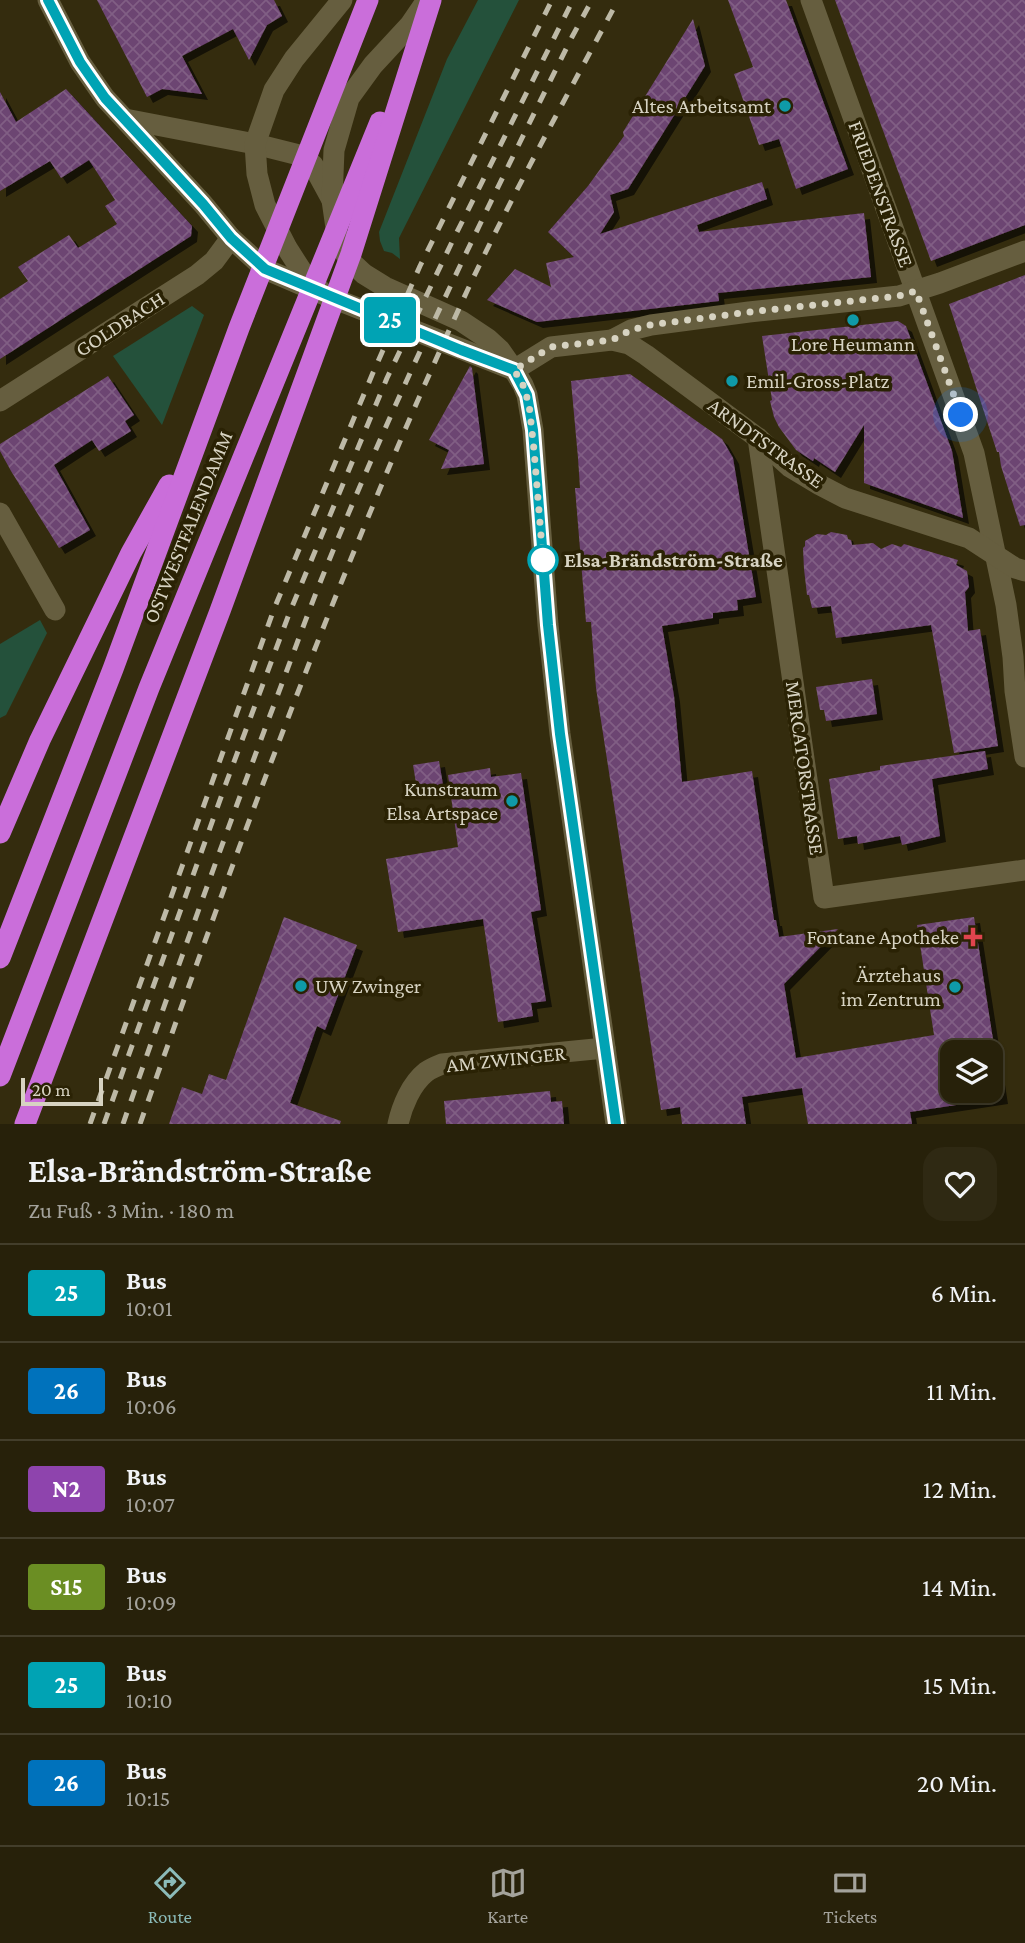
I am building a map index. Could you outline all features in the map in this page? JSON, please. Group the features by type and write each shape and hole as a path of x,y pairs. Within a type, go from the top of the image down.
{"highway":[{"name":"OSTWESTFALENDAMM","path":"0,958 113,669 239,328 368,0"},
{"name":"OSTWESTFALENDAMM","path":"0,1076 149,688 430,0"},
{"path":"25,1124 220,611 351,254 430,0"},
{"path":"0,833 40,740 131,553 201,428"}],"street":[{"path":"48,0 80,62 105,98 231,238 265,269 514,370"},
{"path":"325,295 303,273 286,248 265,205 257,174 255,144 274,90 342,0"},
{"path":"430,0 373,65 349,98 334,150 332,200 338,243 350,261 364,274 385,287 461,321 494,344 514,370 527,395 533,430 548,625 560,734 616,1124"},
{"name":"FRIEDENSTRASSE","path":"811,0 974,453 1011,633 1015,691 1025,757"},
{"path":"125,119 303,156 313,165 332,200"},
{"name":"GOLDBACH","path":"0,401 197,275 214,261 231,238"},
{"path":"612,340 631,330 650,325 899,296 1025,251"},
{"name":"ARNDTSTRASSE","path":"514,370 551,347 612,340 629,345 758,438 790,467 820,485 845,498 969,538 1015,568 1025,571"},
{"name":"MERCATORSTRASSE","path":"758,438 824,898 1025,870"},
{"path":"0,513 55,610"},
{"name":"AM ZWINGER","path":"398,1124 407,1097 416,1083 426,1072 442,1064 605,1048"}],"green space":[{"path":"478,0 519,0 399,238 400,259 384,251 379,232 447,59"},
{"path":"192,306 204,315 162,425 113,356"},
{"path":"40,620 47,633 6,715 0,718 0,644"}],"building":[{"path":"97,0 274,0 282,16 267,25 249,60 233,29 182,56 202,94 162,89 147,97"},
{"name":"Altes Arbeitsamt","path":"728,0 786,0 848,169 796,189 779,139 759,145 734,74 753,67"},
{"path":"835,0 1025,0 1025,225 931,261"},
{"path":"693,19 705,66 628,189 610,195 614,212 600,234 762,182 767,199 697,225 699,232 864,213 871,277 718,293 719,301 537,322 487,300 515,269 551,287 546,263 574,257 548,232 588,186 624,136 623,132"},
{"path":"66,89 192,226 191,236 0,359 0,299 28,281 18,267 69,235 78,248 117,224 105,206 115,200 89,160 61,178 50,161 0,191 0,92 16,122"},
{"path":"1025,275 1025,525 1020,526 999,452 949,304"},
{"path":"898,321 906,326 952,451 963,518 864,483 864,425 835,472 796,450 774,417 762,336"},
{"path":"470,366 484,464 441,469 449,450 429,440"},
{"path":"630,374 722,439 733,458 756,597 737,600 738,610 713,613 713,618 662,626 674,696 682,782 752,771 774,920 779,937 838,929 784,984 796,1058 934,1035 917,925 974,917 993,1040 940,1040 940,1103 969,1103 910,1112 912,1124 808,1124 802,1088 742,1097 746,1124 682,1124 680,1107 661,1110 596,688 591,622 586,622 575,488 580,488 571,381"},
{"path":"108,376 134,415 125,421 131,431 99,451 92,440 54,465 90,530 59,548 11,471 0,451 0,444"},
{"path":"831,532 847,535 852,545 873,543 881,549 892,544 901,547 904,544 958,560 956,565 967,571 969,587 965,592 968,631 980,629 998,746 954,753 931,625 836,638 831,606 812,608 807,595 803,548 805,541 817,534 826,535"},
{"path":"872,679 877,714 826,721 824,710 820,710 816,687"},
{"path":"985,751 988,769 932,779 940,836 902,845 900,836 858,844 857,836 838,839 829,779 880,770 880,766"},
{"path":"439,761 443,785 417,789 413,765"},
{"path":"490,768 491,777 521,773 541,910 531,912 546,1001 531,1003 533,1016 498,1022 483,919 398,932 386,859 458,847 448,775"},
{"path":"284,917 357,945 325,1030 317,1026 290,1103 341,1121 340,1124 169,1124 182,1087 202,1094 209,1074 226,1080"},
{"path":"550,1091 551,1102 562,1101 564,1124 446,1124 444,1101"}],"railway":[{"path":"90,1124 274,609 420,266 552,0"},
{"path":"104,1124 289,614 387,378 573,0"},
{"path":"123,1124 250,768 356,496 476,232 592,0"},
{"path":"140,1124 294,703 422,391 486,252 618,0"}],"bus line":[{"name":"25","path":"48,0 80,62 105,98 231,238 265,269 514,370 523,385 533,430 548,625 560,734 616,1124"}],"place":[{"name":"Altes Arbeitsamt","path":"785,106"},
{"name":"Lore Heumann","path":"853,320"},
{"name":"Emil-Gross-Platz","path":"732,381"},
{"name":"Elsa-Brändström-Straße","path":"543,560"},
{"name":"Kunstraum Elsa Artspace","path":"512,801"},
{"name":"Fontane Apotheke","path":"973,937"},
{"name":"UW Zwinger","path":"301,986"},
{"name":"Ärztehaus im Zentrum","path":"955,987"}],"route":[{"path":"543,560 529,404 523,385 514,370 551,347 612,340 631,330 650,325 899,296 916,291 961,415"}]}
